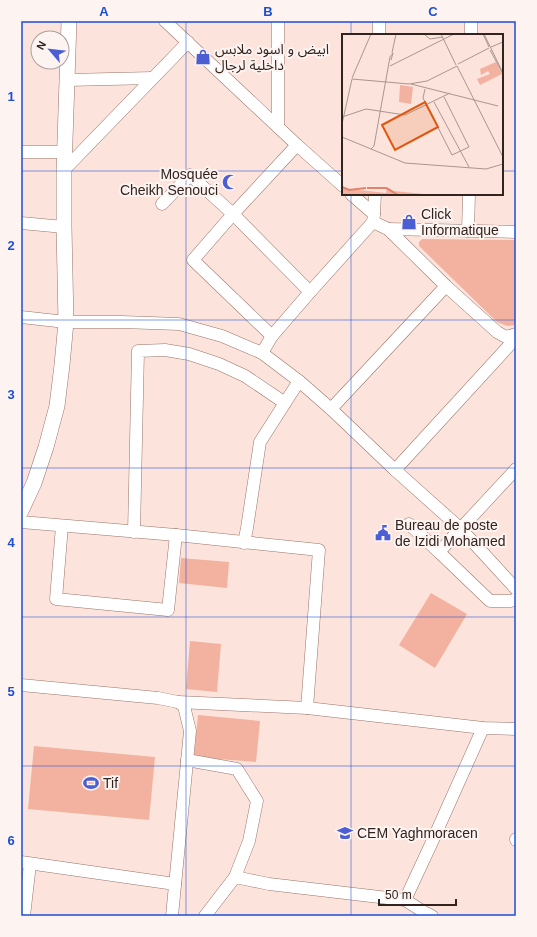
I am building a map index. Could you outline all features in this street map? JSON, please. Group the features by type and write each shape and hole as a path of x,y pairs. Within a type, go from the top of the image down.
{"street":[{"path":"21,512 34,483 46,447 57,406 62,365 66,322 64,152 69,21"},
{"path":"164,21 342,185"},
{"path":"278,21 278,127"},
{"path":"379,21 379,34"},
{"path":"471,21 471,34"},
{"path":"64,170 188,42"},
{"path":"67,80 153,78"},
{"path":"272,336 193,260 297,145"},
{"path":"21,152 64,152"},
{"path":"162,204 190,175 233,214 310,292"},
{"path":"353,195 374,218 388,229 446,286 497,332 506,337 516,334"},
{"path":"262,353 272,336 374,218 375,195"},
{"path":"468,231 469,195"},
{"path":"21,223 64,226"},
{"path":"388,229 516,232"},
{"path":"331,409 446,286"},
{"path":"21,317 66,322 179,324 222,336 262,353 299,381 331,409 395,470 461,529 516,589"},
{"path":"395,470 516,338"},
{"path":"134,532 138,351 165,350 189,354 219,364 245,376 284,403"},
{"path":"244,543 260,442 299,381"},
{"path":"439,552 516,470"},
{"path":"21,522 176,535 319,550 307,708"},
{"path":"409,524 490,601 511,601 516,599"},
{"path":"62,526 56,599 168,610 176,535"},
{"path":"21,685 158,698 178,702 307,708 483,728 516,729"},
{"path":"172,916 190,731 184,706 178,702"},
{"path":"405,900 483,728"},
{"path":"187,760 237,769 257,802 249,841 235,877 205,916"},
{"path":"24,916 25,863 175,884"},
{"path":"235,877 269,884 405,900 432,916"}],"shaded area":[{"path":"422,239 516,240 516,325 507,326 497,322 419,246 419,242"},
{"path":"181,558 229,562 227,588 179,583"},
{"path":"431,593 467,614 435,668 399,645"},
{"path":"190,641 221,644 217,692 186,689"},
{"path":"198,715 260,721 256,762 194,757"},
{"name":"Tif","path":"34,746 155,757 149,820 28,809"}],"place":[{"name":"ابيض و اسود ملابس داخلية لرجال","path":"203,57"},
{"name":"Mosquée Cheikh Senouci","path":"230,182"},
{"name":"Click Informatique","path":"409,222"},
{"name":"Bureau de poste de Izidi Mohamed","path":"383,533"},
{"name":"Tif","path":"91,783"},
{"name":"CEM Yaghmoracen","path":"345,833"}]}
